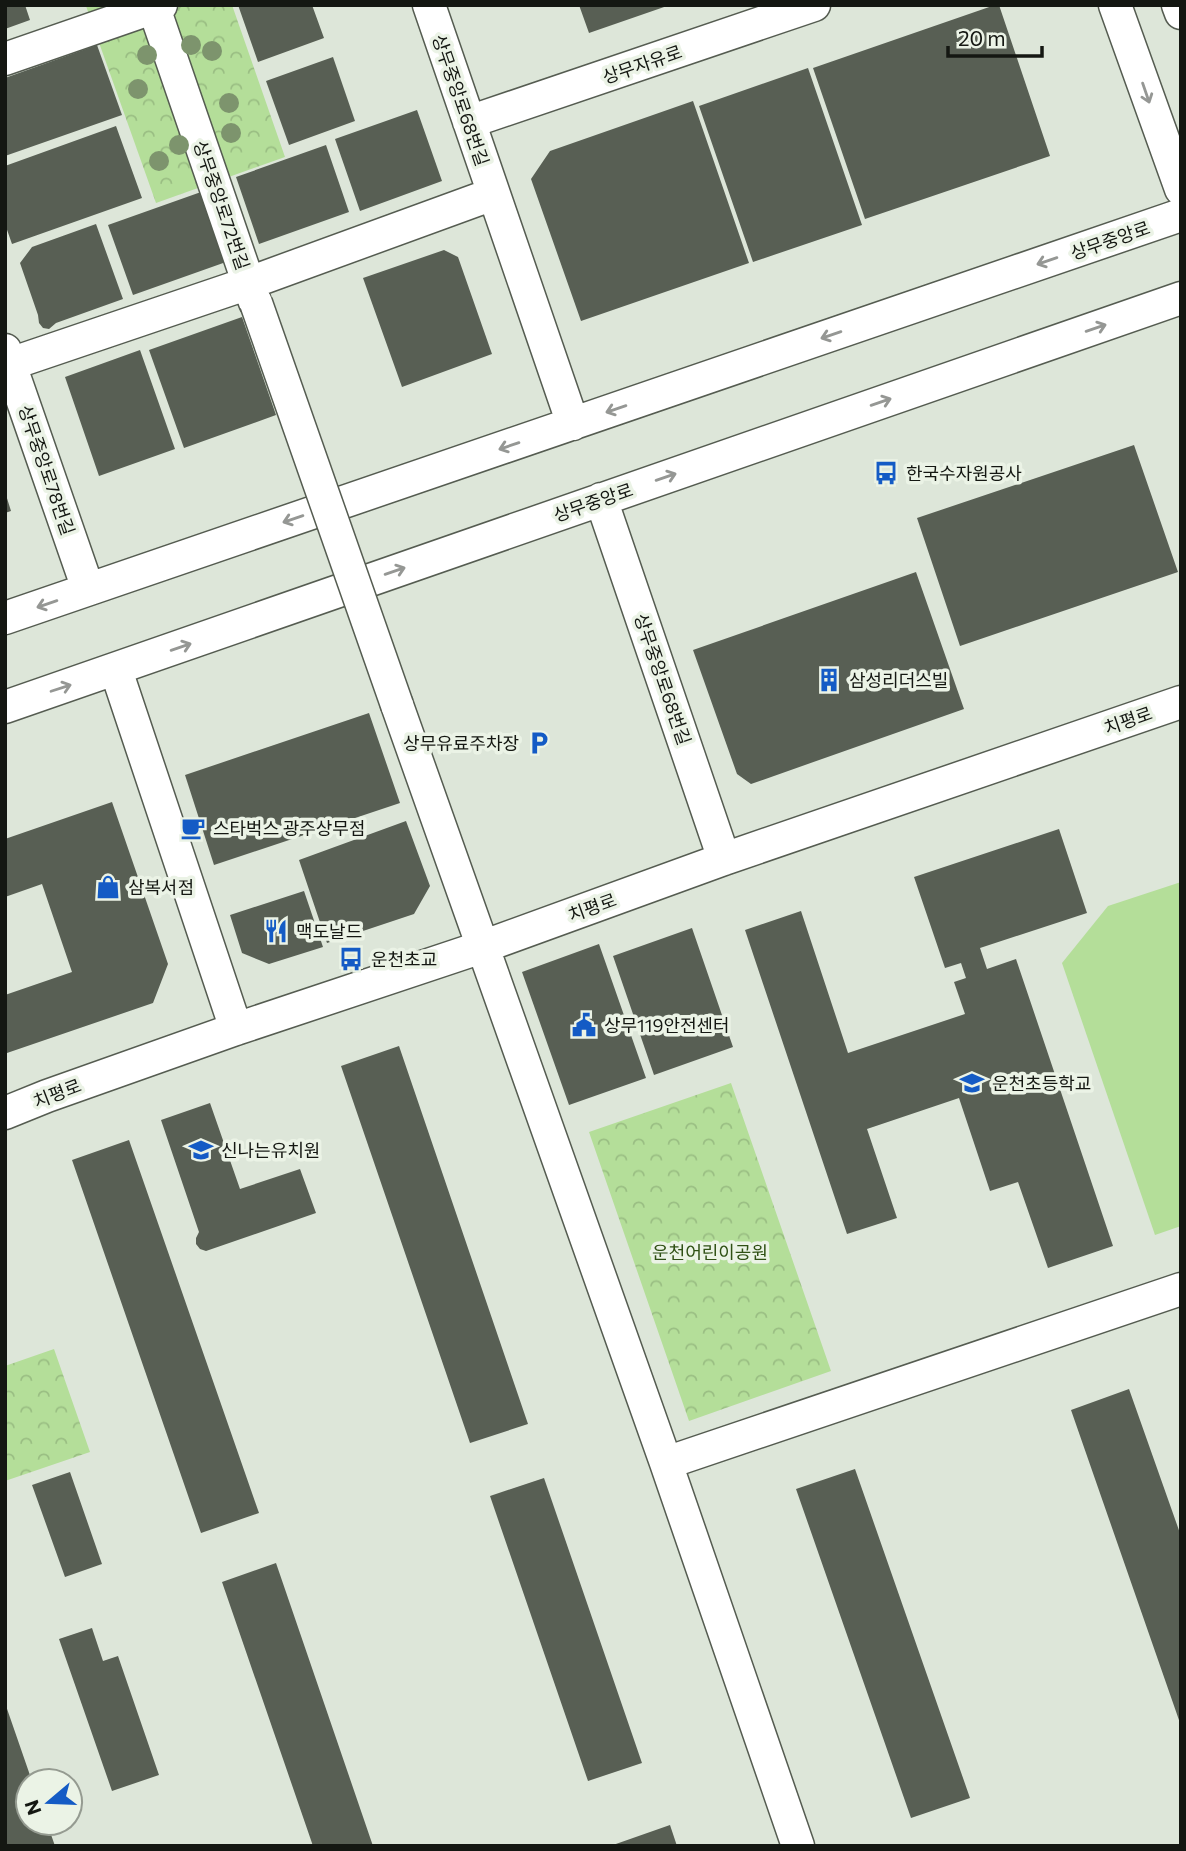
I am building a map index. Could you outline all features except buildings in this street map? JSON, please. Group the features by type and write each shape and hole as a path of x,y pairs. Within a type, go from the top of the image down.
{"street":[{"name":"상무중앙로68번길","path":"429,5 573,424"},
{"name":"상무자유로","path":"469,122 814,5"},
{"path":"1115,5 1181,189"},
{"path":"1178,5 1181,13"},
{"name":"상무중앙로72번길","path":"5,59 156,6 252,293 8,357"},
{"path":"494,194 252,293 666,1463 798,1846"},
{"name":"상무중앙로","path":"5,618 1181,215"},
{"name":"상무중앙로","path":"5,707 1181,298"},
{"name":"상무중앙로78번길","path":"8,357 88,589"},
{"name":"상무중앙로68번길","path":"601,499 724,859"},
{"path":"116,670 236,1029"},
{"name":"치평로","path":"5,1113 236,1029 482,947 724,859 1181,702"},
{"path":"666,1463 1181,1289"}],"green space":[{"path":"232,5 285,157 156,203 86,6"},
{"path":"1181,882 1181,1226 1155,1235 1062,963 1108,906"},
{"name":"운천어린이공원","path":"731,1083 831,1371 689,1421 589,1132"},
{"path":"54,1349 90,1452 5,1481 5,1366"}],"place":[{"name":"한국수자원공사","path":"886,473"},
{"name":"삼성리더스빌","path":"829,680"},
{"name":"상무유료주차장","path":"539,743"},
{"name":"스타벅스 광주상무점","path":"193,828"},
{"name":"삼복서점","path":"108,887"},
{"name":"맥도날드","path":"276,931"},
{"name":"운천초교","path":"351,959"},
{"name":"상무119안전센터","path":"584,1025"},
{"name":"운천초등학교","path":"972,1083"},
{"name":"신나는유치원","path":"201,1150"}]}
